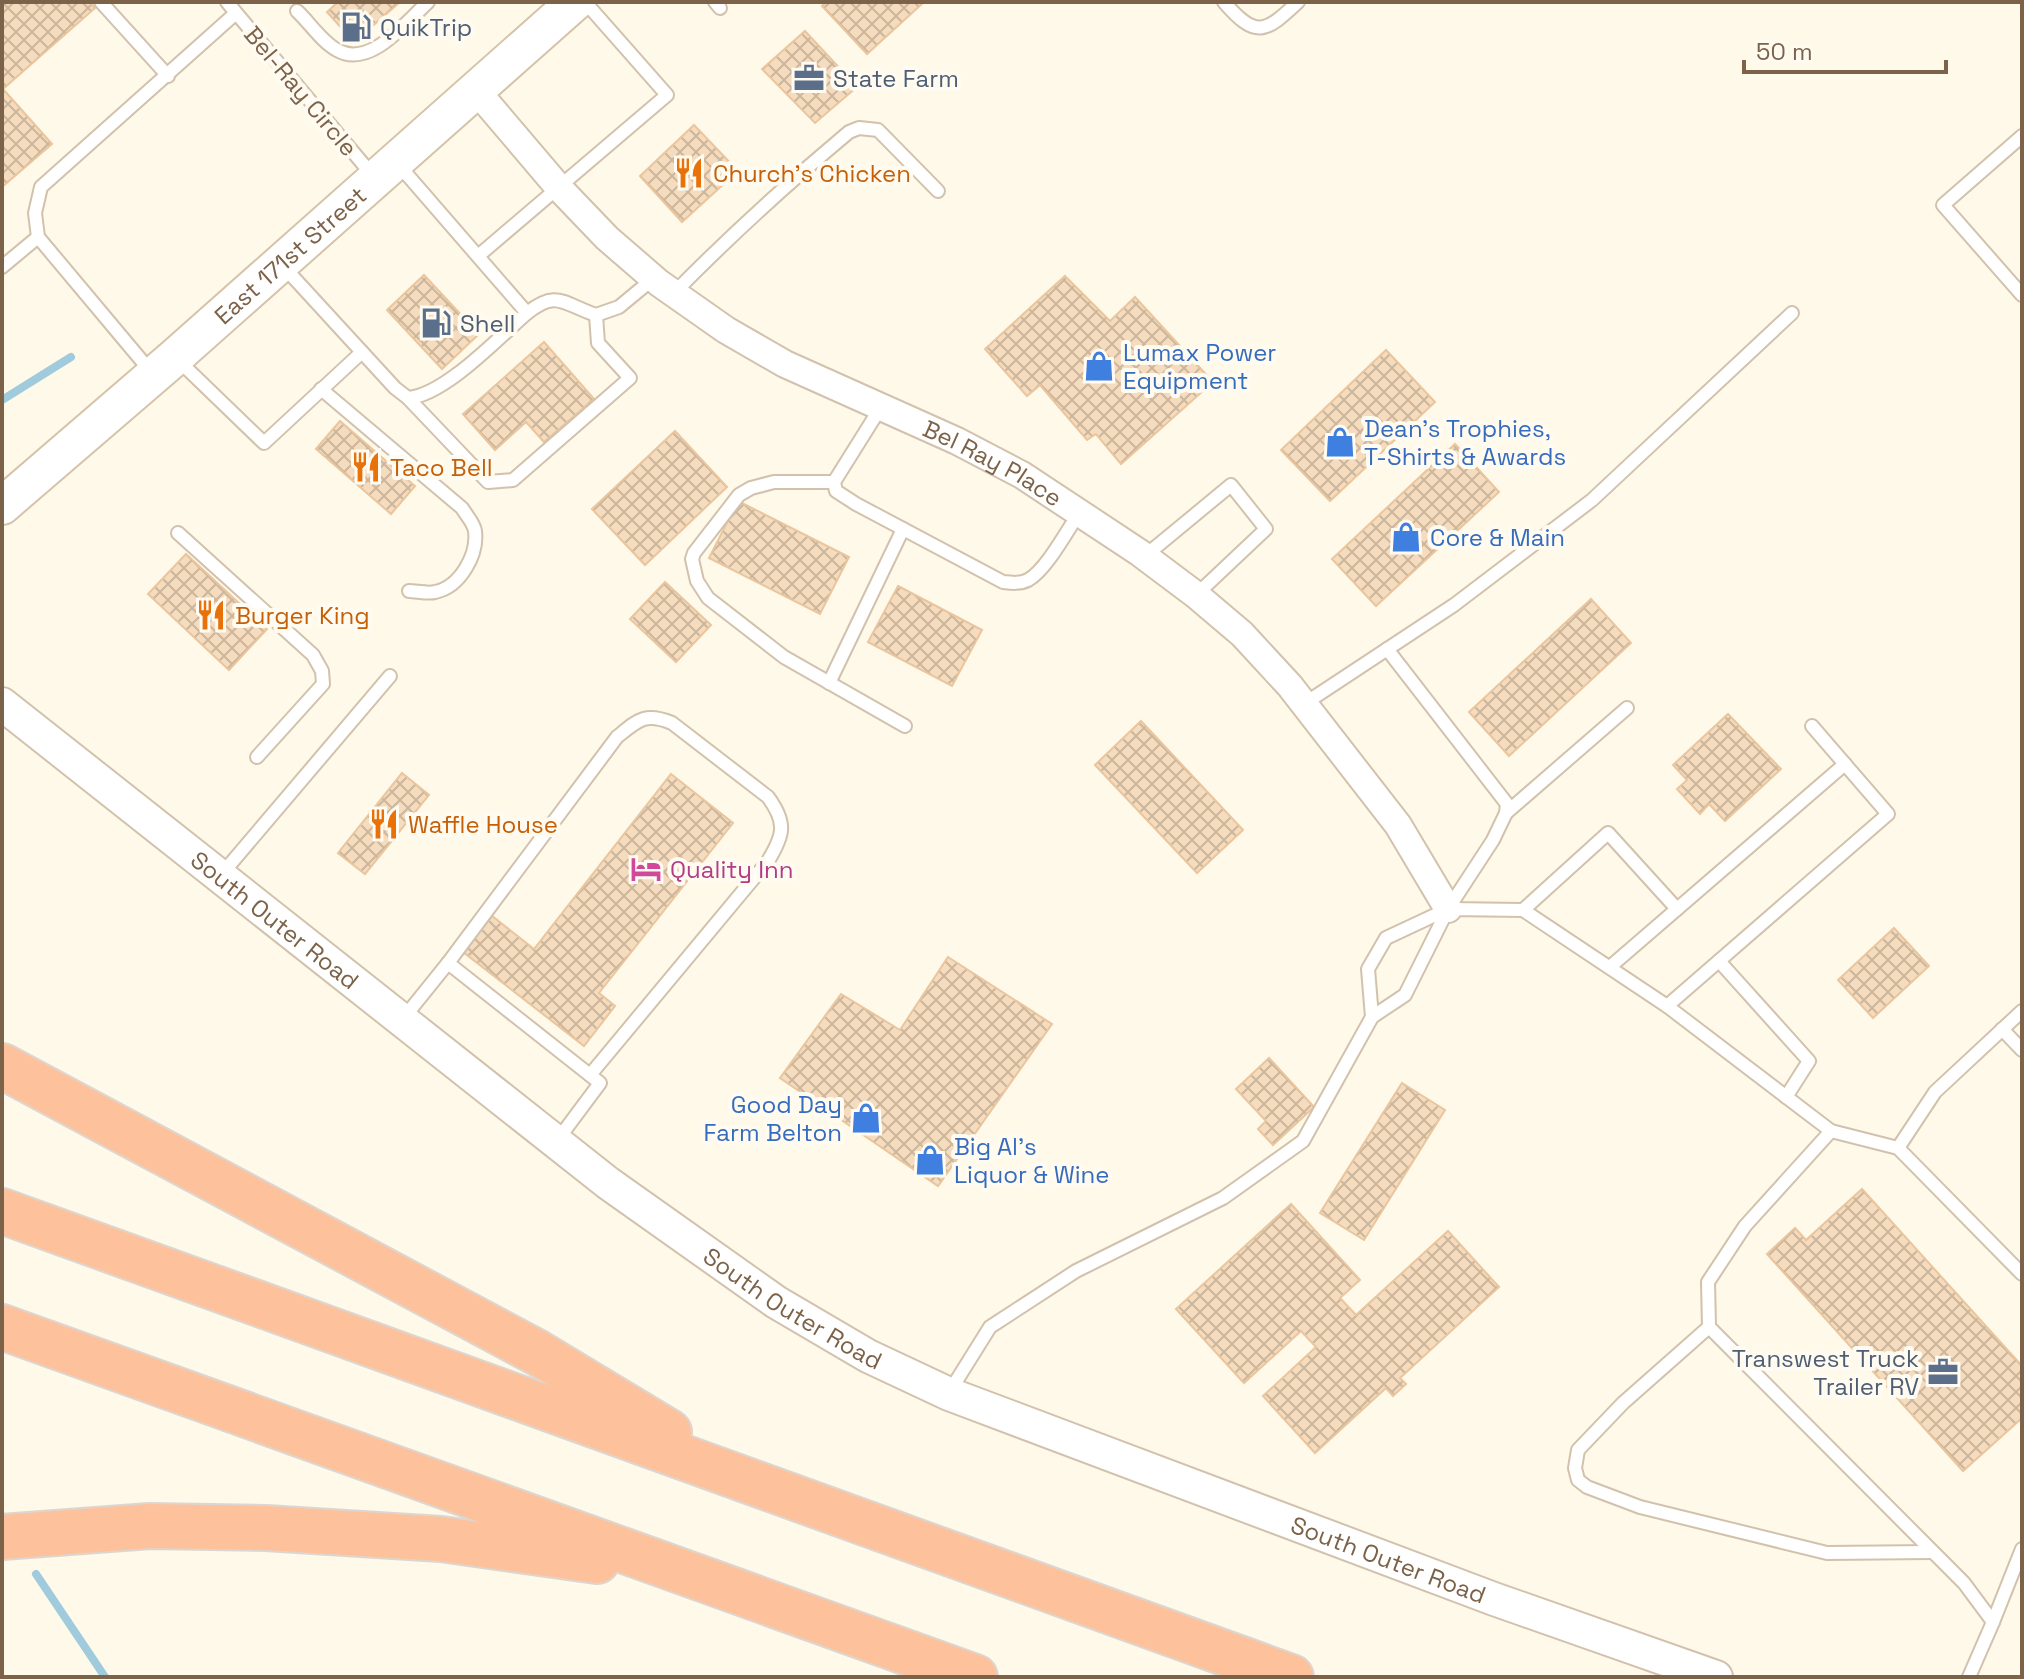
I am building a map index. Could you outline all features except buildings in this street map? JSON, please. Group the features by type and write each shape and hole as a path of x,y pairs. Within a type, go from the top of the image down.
{"highway":[{"path":"2,1066 538,1353 753,1483"},
{"path":"2,1211 1291,1677"},
{"path":"2,1327 975,1677"},
{"path":"2,1537 150,1526 266,1528 441,1539 691,1575"}],"main road":[{"name":"East 171st Street","path":"2,506 575,2"}],"street":[{"name":"Bel Ray Place","path":"475,89 560,189 607,238 664,286 726,330 785,364 957,441 1022,475 1145,556 1196,595 1242,634 1304,704 1398,825 1448,909"},
{"name":"South Outer Road","path":"2,704 620,1192 776,1302 868,1356 949,1394 1479,1594 1716,1677"}],"lane":[{"path":"101,2 168,76"},
{"name":"Bel-Ray Circle","path":"227,2 386,170 478,256 527,313"},
{"path":"297,11 336,50 353,55 370,53 428,2"},
{"path":"478,256 667,95 585,2"},
{"path":"1224,2 1254,28 1267,27 1298,2"},
{"path":"236,13 41,187 35,213 38,237 164,366 264,443 362,352"},
{"path":"408,398 424,396 441,387 542,301 556,299 596,315 664,286 717,249 795,178 849,132 859,128 878,130 938,191"},
{"path":"2022,136 1943,205 2022,295"},
{"path":"2,267 38,237"},
{"path":"281,263 395,388 488,482 513,480 630,378 598,343 596,315"},
{"path":"1304,704 1454,605 1592,500 1792,313"},
{"path":"321,389 462,508 475,528 474,549 467,568 453,582 436,592 409,591"},
{"path":"881,407 834,482 836,491 842,496 903,529 1003,582 1012,583 1022,582 1036,573 1079,513"},
{"path":"834,482 774,482 739,495 692,559 697,581 708,598 784,657 905,726"},
{"path":"1145,556 1231,485 1266,529 1196,595"},
{"path":"829,683 903,529"},
{"path":"178,533 313,655 322,671 323,684 257,757"},
{"path":"1387,649 1505,798 1506,813"},
{"path":"220,876 390,676"},
{"path":"949,1394 990,1327 1076,1271 1223,1198 1303,1141 1372,1017 1405,995 1448,909 1493,840 1506,813 1627,708"},
{"path":"402,1020 617,737 639,719 656,716 672,723 768,797 779,812 782,824 778,844 768,861 590,1075"},
{"path":"1667,1006 1888,814 1812,726"},
{"path":"1611,966 1845,764"},
{"path":"1523,910 1608,833 1677,909"},
{"path":"1372,1017 1368,969 1386,938 1448,909 1523,910 1667,1006 1831,1131 1898,1148 2022,1274"},
{"path":"1719,961 1809,1061 1786,1097"},
{"path":"448,963 600,1083 556,1142"},
{"path":"1898,1148 1935,1092 2022,1011"},
{"path":"2002,1029 2022,1050"},
{"path":"1831,1131 1745,1226 1708,1282 1709,1327 1964,1583 1993,1622"},
{"path":"1709,1327 1623,1403 1578,1450 1575,1468 1578,1480 1587,1487 1640,1507 1827,1553 1932,1552"},
{"path":"1969,1677 2022,1549"}],"waterway":[{"path":"2,400 71,357"},
{"path":"36,1574 105,1677"}],"place":[{"name":"QuikTrip","path":"356,27"},
{"name":"State Farm","path":"809,78"},
{"name":"Church's Chicken","path":"689,173"},
{"name":"Shell","path":"436,323"},
{"name":"Lumax Power Equipment","path":"1099,366"},
{"name":"Dean's Trophies, T-Shirts & Awards","path":"1340,442"},
{"name":"Taco Bell","path":"366,467"},
{"name":"Core & Main","path":"1406,537"},
{"name":"Burger King","path":"211,615"},
{"name":"Waffle House","path":"384,824"},
{"name":"Quality Inn","path":"646,869"},
{"name":"Good Day Farm Belton","path":"866,1118"},
{"name":"Big Al's Liquor & Wine","path":"930,1160"},
{"name":"Transwest Truck Trailer RV","path":"1943,1372"}]}
